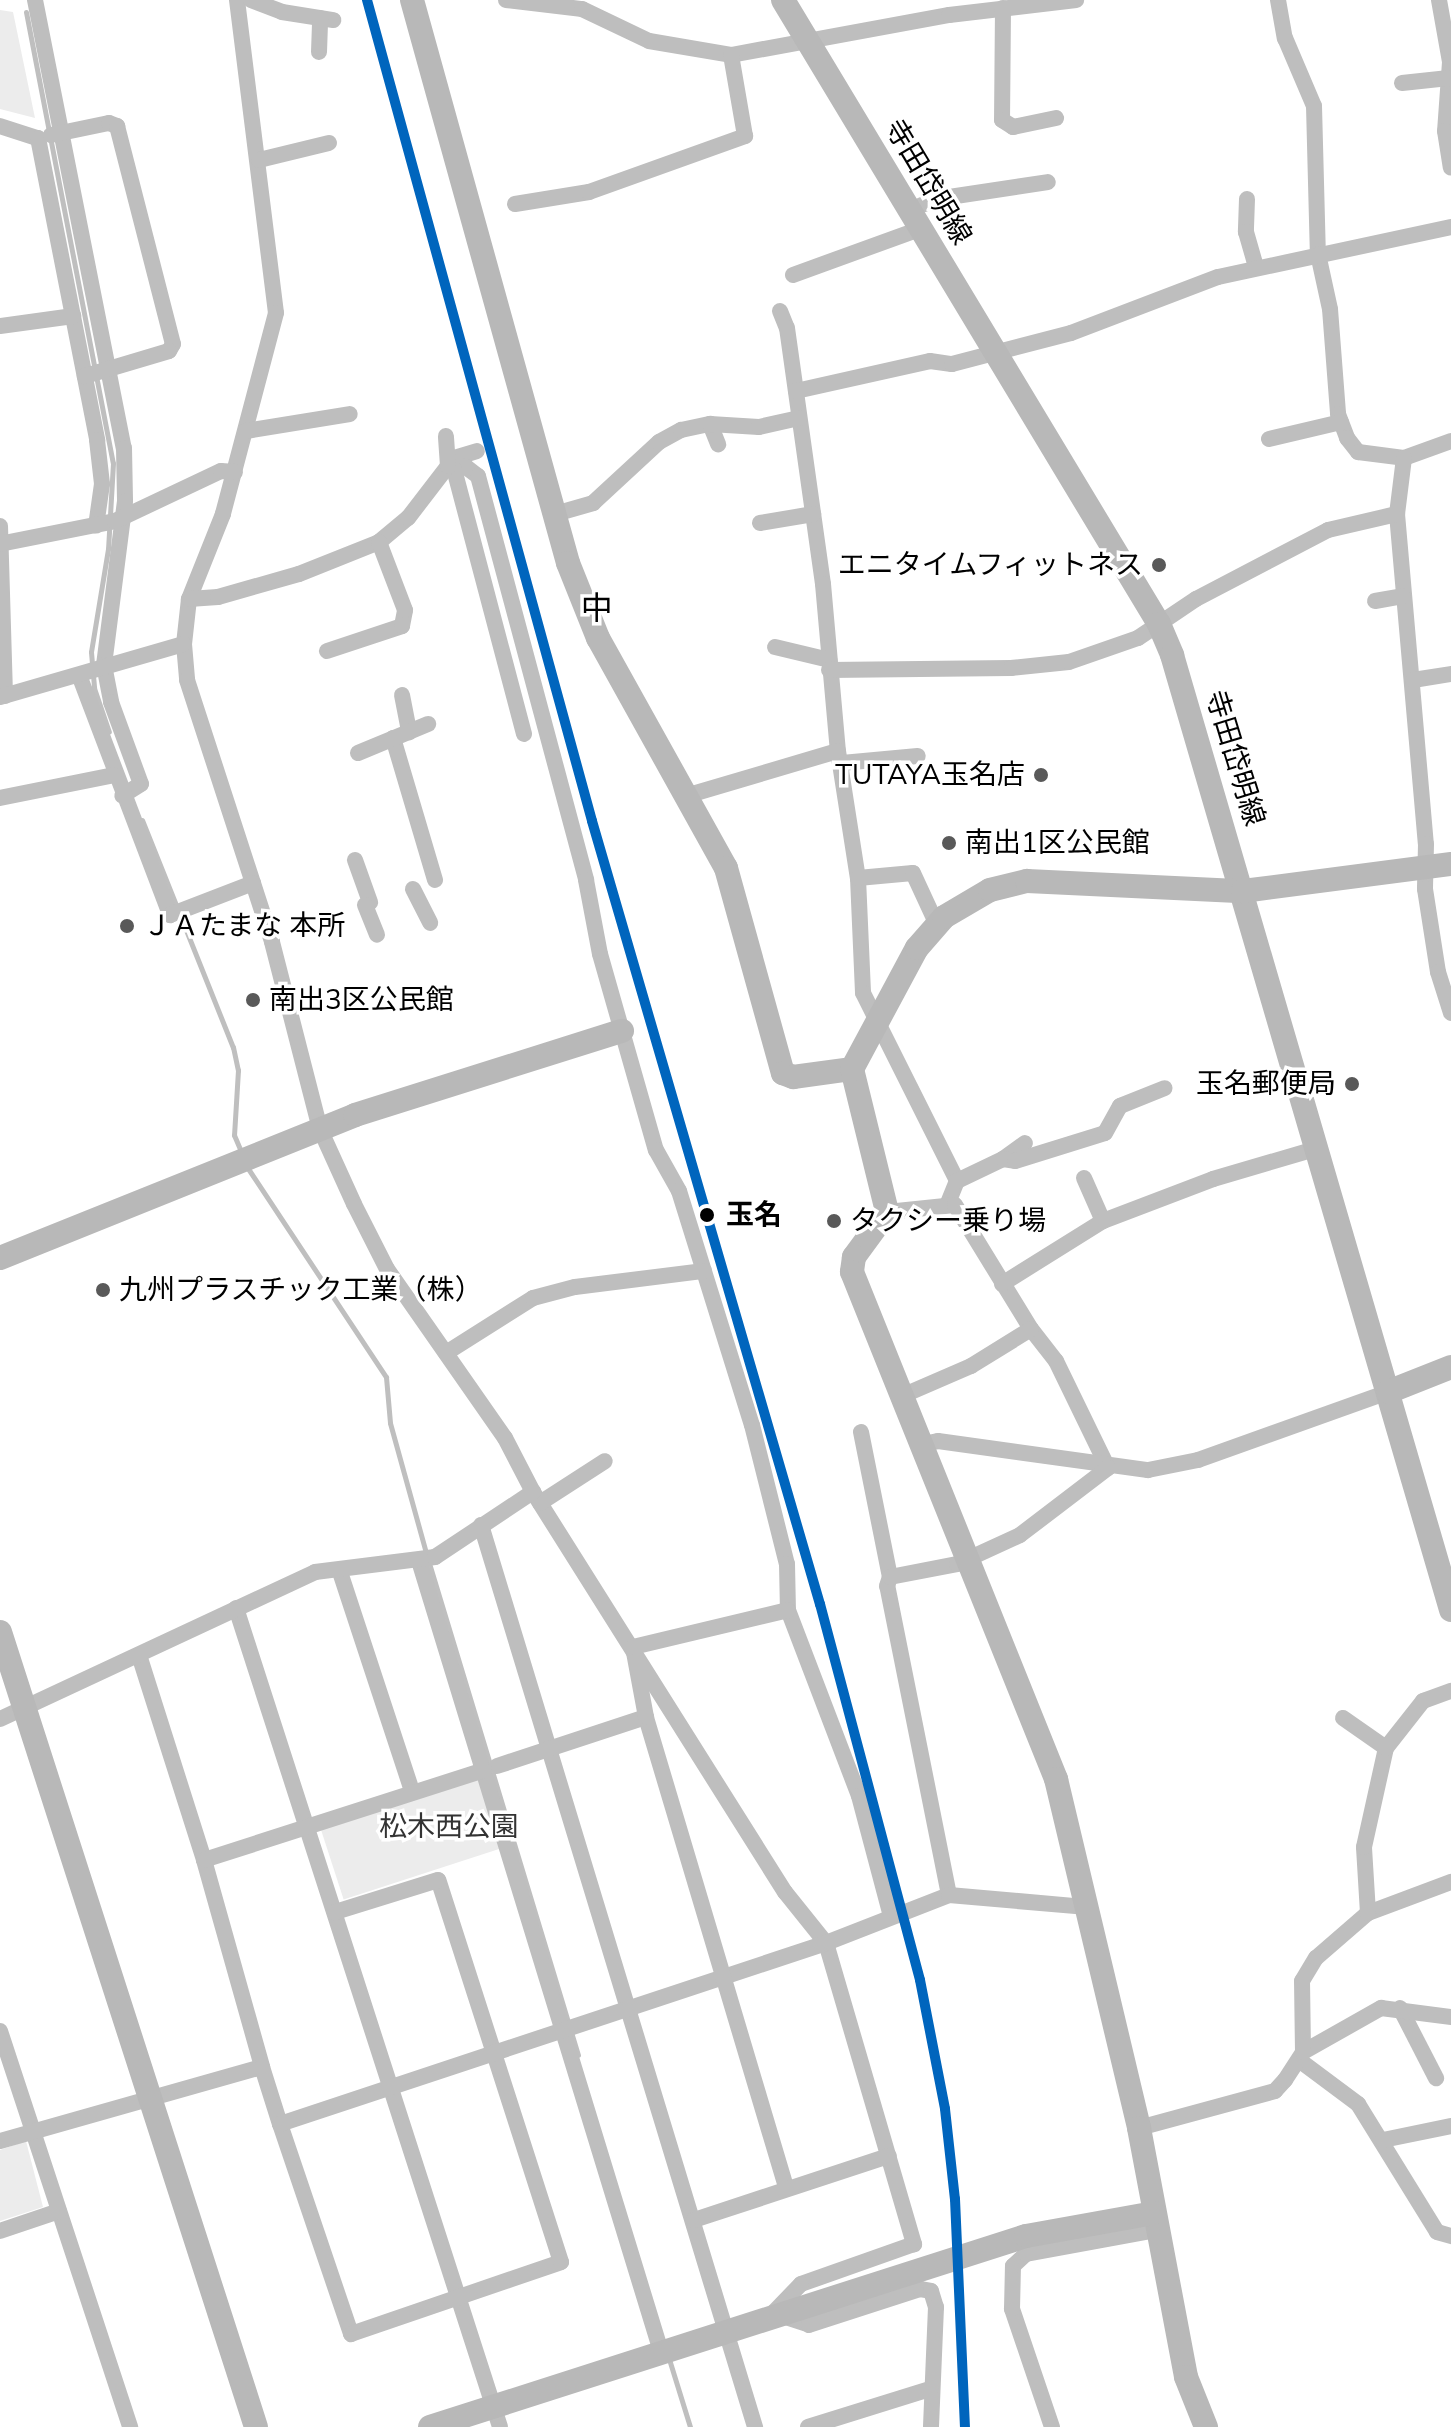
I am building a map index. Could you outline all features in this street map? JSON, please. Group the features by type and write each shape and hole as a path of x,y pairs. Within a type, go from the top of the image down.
{"street":[{"path":"35,0 73,316 98,373 124,448 110,522 92,669 114,775 130,793"},
{"path":"237,0 276,313 235,472 189,599 184,644 191,696 253,883 320,1129 387,1269 505,1438 536,1498 785,1892 826,1943 914,2244 801,2284 773,2313"},
{"path":"251,0 327,19 319,52"},
{"path":"412,0 555,514 598,638 689,795 726,868 783,1073 793,1077 852,1069"},
{"path":"506,0 582,9 649,41 731,55 1003,8 1076,0"},
{"name":"寺田岱明線","path":"783,0 1159,624 1243,891 1315,1149 1447,1582 1451,1610"},
{"path":"1278,0 1285,38 1314,106 1318,254 1330,309 1341,422 1358,452 1404,458 1451,441"},
{"path":"1439,0 1449,87 1445,131 1451,168"},
{"path":"1003,8 1002,120 1013,127 1056,118"},
{"path":"515,204 589,192 745,136 731,55"},
{"path":"1402,83 1449,87"},
{"path":"0,126 50,135 109,123 117,126 173,344 169,351 98,373"},
{"path":"50,135 98,373 102,484 110,522"},
{"path":"259,160 329,143"},
{"path":"793,275 916,219 936,199 1048,182"},
{"path":"1247,199 1246,232 1256,268"},
{"path":"796,391 930,361 952,364 1071,333 1218,277 1451,227"},
{"path":"780,311 787,328 813,514 840,757 858,878 863,993 957,1181"},
{"path":"0,326 73,316"},
{"path":"246,431 350,414"},
{"path":"555,514 593,503 659,442 710,424 759,427 799,418"},
{"path":"1269,439 1341,422"},
{"path":"710,424 718,444"},
{"path":"446,436 451,465 524,734"},
{"path":"189,599 218,597 299,574 379,542 408,518 451,465 477,451"},
{"path":"1404,458 1397,514 1413,680 1425,867 1451,1013"},
{"path":"451,465 466,467 478,476 622,1031 656,1150 679,1191 704,1271 766,1474 787,1564 788,1610 859,1796 891,1916"},
{"path":"2,544 110,522 221,471 235,472"},
{"path":"760,523 813,514"},
{"path":"775,647 829,665 1069,662 1138,638 1196,599 1328,530 1397,514"},
{"path":"0,526 2,696 184,644"},
{"path":"327,651 402,626 405,610 379,542"},
{"path":"1375,601 1403,596"},
{"path":"92,669 170,915 253,883"},
{"path":"1413,680 1451,674"},
{"path":"402,695 401,735 435,880"},
{"path":"358,753 428,724"},
{"path":"689,795 840,757 918,756"},
{"path":"0,798 114,775"},
{"path":"355,860 377,935"},
{"path":"887,1212 852,1069 917,948 964,901 1027,881 1243,891 1451,864"},
{"path":"858,878 913,873 937,925"},
{"path":"413,889 430,923"},
{"path":"0,1258 320,1129 622,1031"},
{"path":"1003,1159 1015,1161 1065,1143 1085,1142 1105,1133 1120,1106 1165,1088"},
{"path":"948,1203 957,1181 1003,1159 1025,1143"},
{"path":"1002,1284 1103,1221 1213,1179 1315,1149"},
{"path":"1084,1178 1103,1221"},
{"path":"1108,1468 1056,1361 1031,1329 955,1205 948,1203 887,1212 854,1257 852,1272 1053,1770 1139,2128 1186,2377 1206,2427"},
{"path":"446,1353 533,1298 575,1287 704,1271"},
{"path":"904,1395 971,1366 1031,1329"},
{"path":"923,1444 938,1441 1108,1468 1148,1470 1198,1460 1451,1367"},
{"path":"861,1432 890,1577 887,1586 949,1895"},
{"path":"0,1719 315,1572 340,1572 426,1559 481,1525 605,1461"},
{"path":"890,1577 969,1559 1020,1535 1108,1468"},
{"path":"481,1525 755,2427"},
{"path":"426,1559 571,2025 666,2353"},
{"path":"340,1572 412,1791"},
{"path":"236,1608 393,2083 497,2417"},
{"path":"633,1647 788,1610"},
{"path":"0,1632 256,2427"},
{"path":"633,1647 646,1717 786,2187"},
{"path":"139,1655 204,1860 262,2067 351,2334 561,2262 438,1880 335,1912"},
{"path":"1368,1913 1364,1847 1386,1748 1423,1701 1451,1691"},
{"path":"204,1860 646,1717"},
{"path":"1343,1718 1386,1748"},
{"path":"1301,2056 1302,1981 1316,1958 1368,1913 1451,1882"},
{"path":"280,2124 393,2083 724,1978 826,1943 949,1895 1087,1907"},
{"path":"1139,2128 1275,2091 1301,2056 1381,2008 1400,2008 1451,2017"},
{"path":"1400,2008 1436,2078"},
{"path":"0,2031 130,2427"},
{"path":"1301,2056 1358,2104 1437,2232 1451,2236"},
{"path":"0,2141 149,2096 262,2067"},
{"path":"1383,2140 1451,2126"},
{"path":"694,2220 786,2187 889,2156"},
{"path":"0,2231 59,2211"},
{"path":"430,2427 497,2417 773,2313 1026,2236 1155,2221"},
{"path":"1052,2427 1012,2309 1013,2266 1026,2254 1155,2221"},
{"path":"773,2313 809,2325 920,2289 931,2291 936,2307 930,2389 931,2427"},
{"path":"808,2427 930,2389"}],"green space":[{"path":"0,10 13,12 35,118 0,109"},
{"name":"松木西公園","path":"478,1779 501,1848 344,1899 321,1830"},
{"path":"26,2141 43,2207 0,2221 0,2150"}],"waterway":[{"path":"26,12 113,463 108,549 91,652 94,688 109,732"},
{"path":"142,820 233,1047 238,1070 234,1135 242,1154"},
{"path":"247,1167 386,1377 390,1423 426,1553"},
{"path":"429,1563 578,2055"},
{"path":"669,2359 690,2427"}],"transit line":[{"path":"367,0 592,821 820,1604 920,1980 945,2109 955,2199 965,2427"}],"place":[{"name":"エニタイムフィットネス","path":"1159,565"},
{"name":"TUTAYA玉名店","path":"1041,775"},
{"name":"南出1区公民館","path":"949,843"},
{"name":"ＪＡたまな 本所","path":"127,926"},
{"name":"南出3区公民館","path":"253,1000"},
{"name":"玉名郵便局","path":"1352,1084"},
{"name":"玉名","path":"707,1215"},
{"name":"タクシー乗り場","path":"834,1221"},
{"name":"九州プラスチック工業（株）","path":"103,1290"}],"district":[{"name":"中","path":"597,609"}]}
